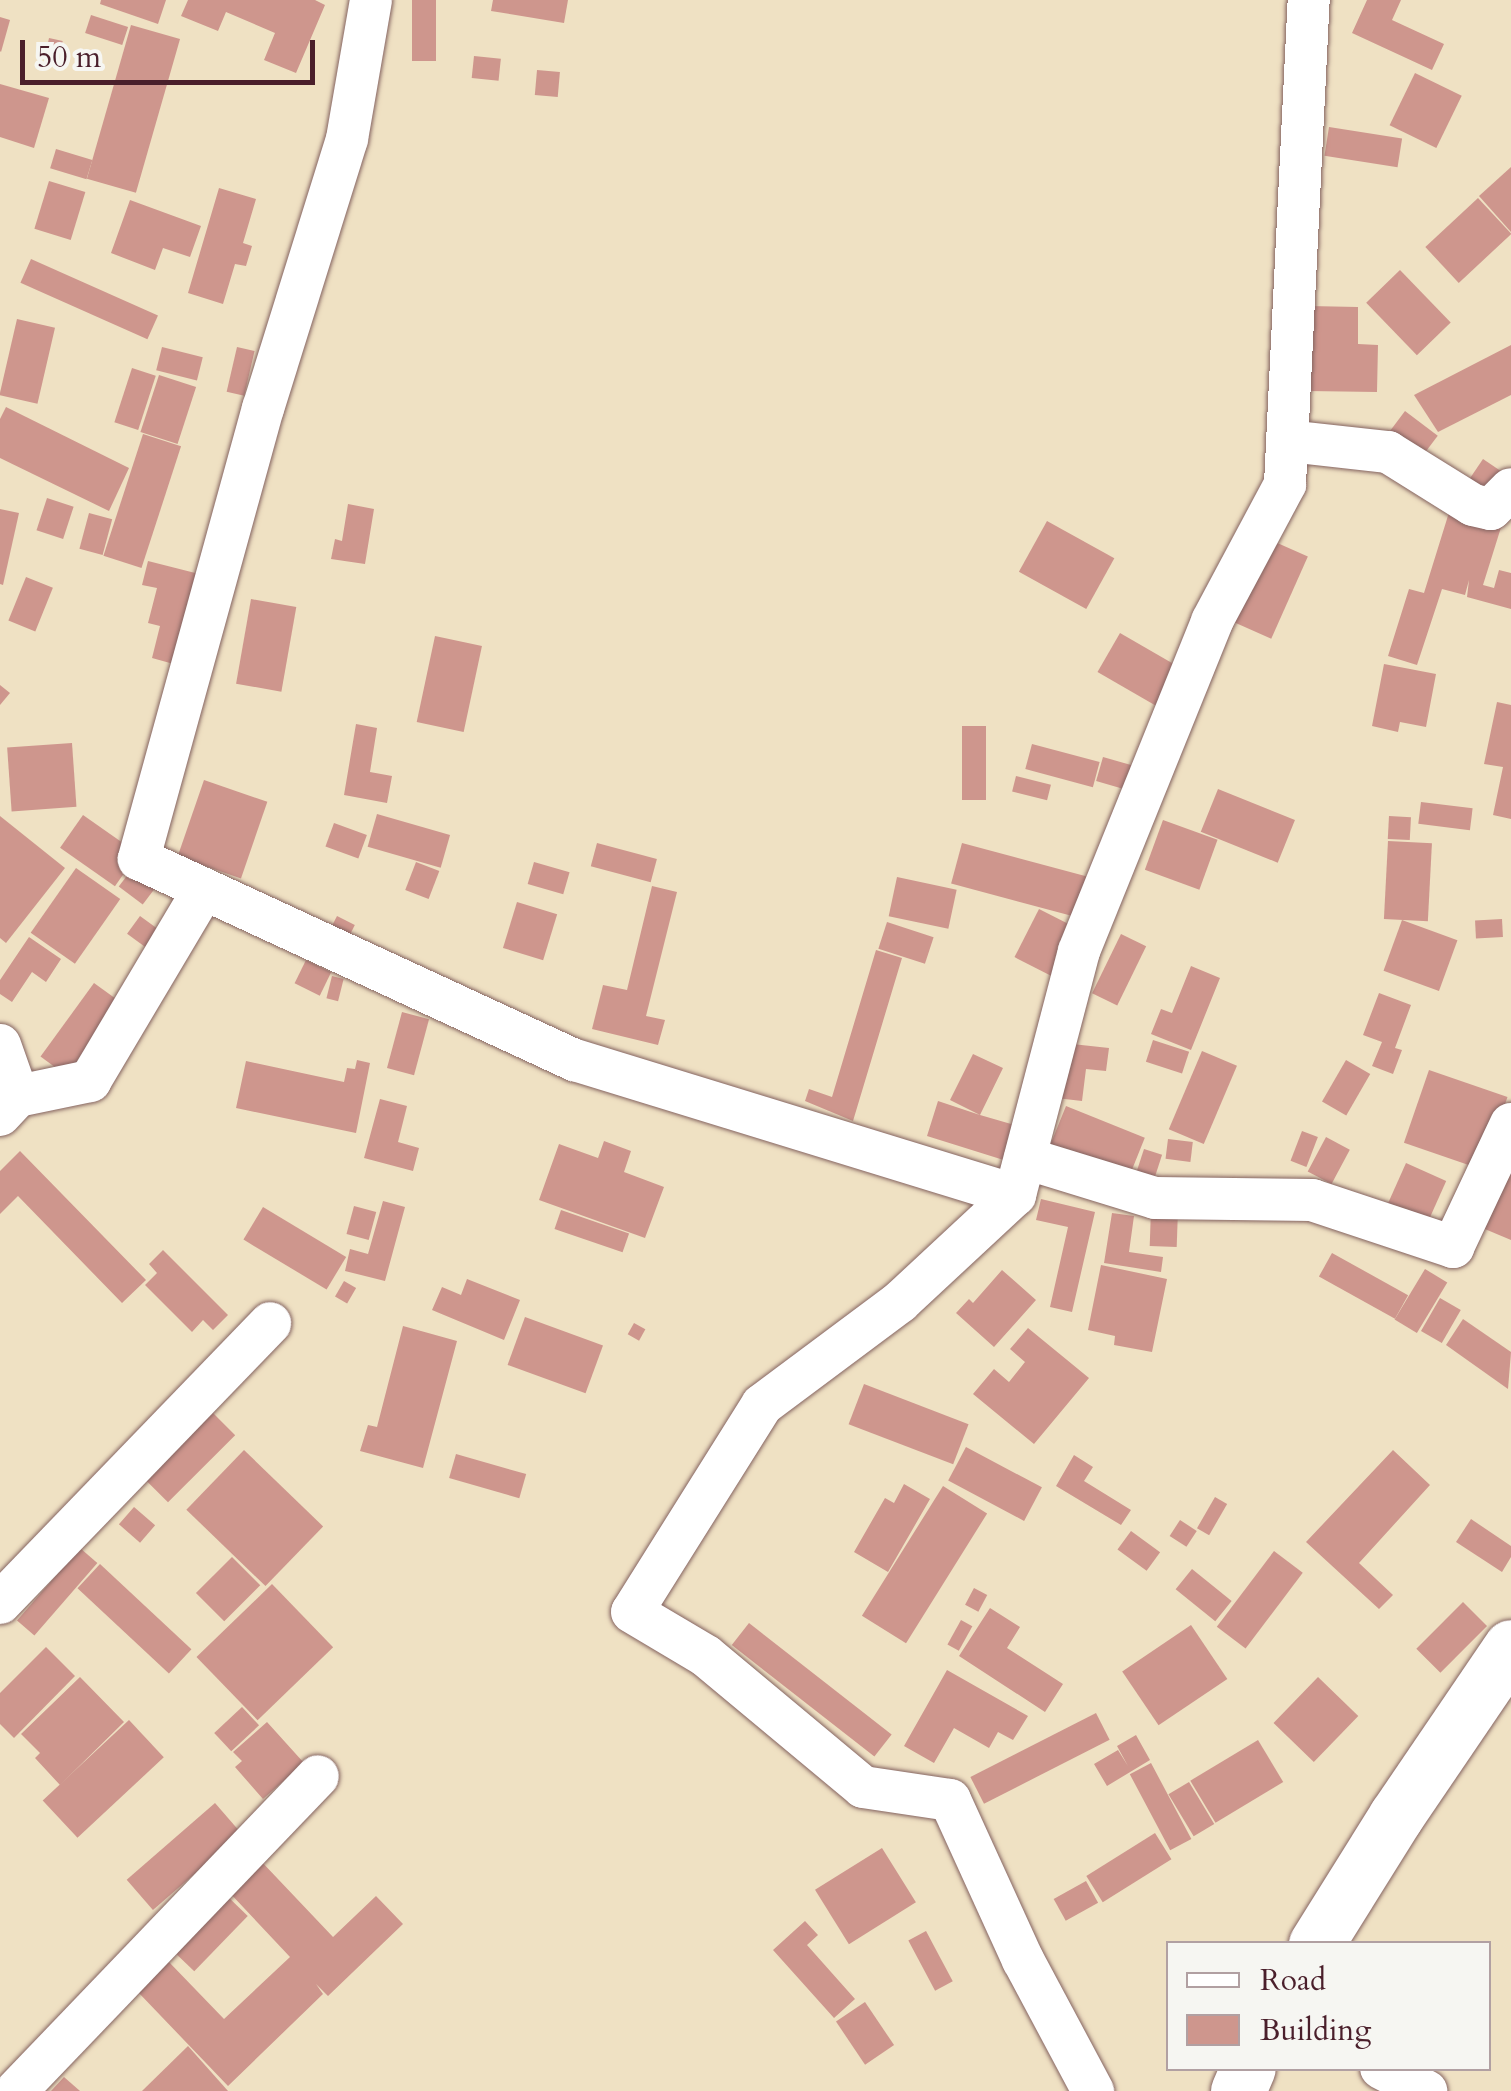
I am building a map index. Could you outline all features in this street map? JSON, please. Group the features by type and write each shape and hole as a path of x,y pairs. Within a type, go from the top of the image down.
{"street":[{"path":"371,0 347,139 263,408 139,859 575,1060 1020,1176 1155,1198 1312,1200 1453,1247 1511,1124"},
{"path":"1092,2091 1023,1960 950,1800 863,1787 706,1656 632,1612 762,1405 900,1302 1020,1176 1078,951 1212,620 1285,484 1309,0"},
{"path":"1288,441 1388,452 1473,505 1491,508 1511,489"},
{"path":"0,1044 9,1106 90,1082 204,889"},
{"path":"0,1603 270,1323"},
{"path":"1318,1941 1396,1816 1511,1647"},
{"path":"16,2091 318,1776"},
{"path":"1387,2071 1426,2091"}],"building":[{"path":"101,0 166,0 158,24 100,4"},
{"path":"188,0 315,0 325,5 296,73 264,60 275,33 226,12 218,31 181,16"},
{"path":"412,0 436,0 436,61 412,61"},
{"path":"493,0 568,0 564,23 491,11"},
{"path":"1367,0 1401,0 1392,20 1444,44 1432,70 1352,33"},
{"path":"91,15 128,27 122,45 85,33"},
{"path":"0,17 10,20 1,52 0,51"},
{"path":"131,25 180,39 136,193 87,179"},
{"path":"49,38 63,41 61,50 47,47"},
{"path":"474,56 501,59 499,81 472,78"},
{"path":"537,70 560,72 558,97 535,95"},
{"path":"1415,73 1462,96 1436,148 1390,125"},
{"path":"0,84 49,98 34,148 0,137"},
{"path":"1329,127 1402,139 1398,167 1324,156"},
{"path":"56,149 92,160 86,179 50,168"},
{"path":"1511,167 1511,232 1479,196"},
{"path":"49,181 85,192 71,240 34,229"},
{"path":"219,188 256,199 243,243 252,246 246,266 235,264 223,304 188,293"},
{"path":"1478,198 1511,234 1459,283 1425,247"},
{"path":"130,200 201,226 190,257 163,248 155,270 111,253"},
{"path":"31,259 158,316 147,339 20,283"},
{"path":"1400,270 1451,323 1417,355 1366,303"},
{"path":"1309,306 1358,307 1358,344 1378,345 1377,392 1308,391"},
{"path":"17,319 55,328 37,404 0,395"},
{"path":"1511,345 1511,395 1438,432 1414,395"},
{"path":"162,347 203,357 197,380 156,370"},
{"path":"237,347 255,351 244,396 227,392"},
{"path":"132,368 156,376 138,430 114,422"},
{"path":"159,375 196,387 178,444 140,432"},
{"path":"6,407 129,468 109,511 0,458 0,419"},
{"path":"1405,411 1438,436 1414,467 1382,442"},
{"path":"143,434 181,446 141,568 103,556"},
{"path":"1483,459 1507,475 1487,505 1463,489"},
{"path":"47,498 74,507 63,539 36,530"},
{"path":"348,504 374,509 365,564 331,559 335,539 342,541"},
{"path":"1451,506 1503,521 1483,585 1494,588 1499,570 1511,573 1511,609 1467,597 1469,580 1465,595 1442,589 1417,665 1388,656 1409,589 1424,593"},
{"path":"0,509 19,513 3,585 0,584"},
{"path":"89,513 112,519 103,555 79,549"},
{"path":"1047,521 1114,558 1086,609 1019,572"},
{"path":"1264,537 1308,557 1271,639 1227,619"},
{"path":"148,561 211,577 188,668 152,658 160,626 148,623 157,588 142,585"},
{"path":"26,577 53,588 35,631 8,621"},
{"path":"251,599 296,607 281,692 236,684"},
{"path":"1120,633 1179,667 1156,706 1098,672"},
{"path":"435,636 482,646 464,732 417,722"},
{"path":"1384,664 1436,674 1426,727 1400,722 1398,732 1372,726"},
{"path":"0,685 10,693 0,705"},
{"path":"1497,702 1511,705 1511,819 1493,815 1503,767 1484,764"},
{"path":"356,724 377,728 370,772 392,776 387,803 344,795"},
{"path":"962,726 986,726 986,800 962,800"},
{"path":"72,743 76,807 12,811 7,748"},
{"path":"1032,744 1100,762 1093,787 1025,769"},
{"path":"1103,757 1144,769 1137,793 1096,781"},
{"path":"1016,776 1051,785 1047,800 1012,792"},
{"path":"204,780 267,802 241,878 178,857"},
{"path":"1218,789 1295,820 1278,863 1201,832"},
{"path":"1421,802 1473,808 1470,830 1418,824"},
{"path":"377,814 450,835 441,868 368,847"},
{"path":"83,815 138,853 115,886 60,848"},
{"path":"0,816 65,868 6,943 0,938"},
{"path":"1389,816 1411,817 1410,840 1388,839"},
{"path":"1163,820 1218,840 1199,890 1145,870"},
{"path":"334,823 367,835 358,858 325,846"},
{"path":"1388,841 1432,843 1428,921 1384,919"},
{"path":"597,843 657,859 651,882 591,866"},
{"path":"962,843 1097,879 1086,920 951,884"},
{"path":"416,862 439,871 429,899 405,890"},
{"path":"534,862 570,872 563,894 528,884"},
{"path":"76,868 120,899 75,964 31,933"},
{"path":"132,869 156,887 143,905 119,887"},
{"path":"897,877 957,890 948,929 889,916"},
{"path":"652,886 677,892 646,1016 665,1020 658,1045 592,1029 603,985 627,990"},
{"path":"517,902 557,914 543,960 503,948"},
{"path":"1039,909 1081,930 1056,978 1014,957"},
{"path":"140,916 165,934 152,952 127,934"},
{"path":"337,916 355,925 345,945 327,936"},
{"path":"1502,919 1503,937 1476,938 1475,920"},
{"path":"1402,920 1457,940 1439,991 1384,971"},
{"path":"887,922 934,937 925,964 878,949"},
{"path":"1121,934 1146,946 1117,1006 1092,993"},
{"path":"29,937 61,959 46,982 32,972 12,1002 0,994 0,980"},
{"path":"876,950 902,958 853,1121 805,1101 809,1089 832,1097"},
{"path":"306,960 331,972 320,996 295,983"},
{"path":"1191,966 1220,978 1191,1050 1151,1034 1161,1009 1172,1013"},
{"path":"332,976 344,979 338,1001 326,998"},
{"path":"94,983 120,1002 66,1075 41,1057"},
{"path":"1379,993 1411,1005 1395,1048 1402,1050 1393,1074 1372,1066 1382,1042 1363,1035"},
{"path":"402,1012 429,1019 414,1075 387,1068"},
{"path":"1153,1040 1189,1052 1182,1074 1146,1062"},
{"path":"1063,1043 1109,1048 1106,1071 1086,1069 1082,1101 1056,1098"},
{"path":"1202,1051 1237,1066 1204,1144 1169,1129"},
{"path":"973,1054 1003,1068 980,1115 950,1100"},
{"path":"357,1060 370,1063 356,1133 236,1108 246,1061 344,1082 347,1068 355,1069"},
{"path":"1346,1060 1370,1074 1346,1116 1322,1102"},
{"path":"1429,1070 1507,1097 1482,1170 1404,1143"},
{"path":"380,1099 407,1106 398,1142 419,1148 413,1171 364,1158"},
{"path":"938,1101 1021,1127 1010,1162 927,1136"},
{"path":"1066,1106 1145,1138 1128,1179 1050,1147"},
{"path":"1302,1131 1318,1137 1306,1167 1291,1161"},
{"path":"1326,1137 1350,1150 1332,1184 1308,1171"},
{"path":"1168,1139 1193,1142 1190,1162 1166,1159"},
{"path":"604,1141 631,1151 624,1172 664,1187 645,1238 539,1200 559,1144 598,1158"},
{"path":"1144,1149 1162,1155 1153,1182 1135,1177"},
{"path":"20,1151 146,1280 122,1303 18,1196 0,1214 0,1171"},
{"path":"1511,1151 1511,1240 1480,1227"},
{"path":"1406,1163 1446,1181 1427,1225 1386,1207"},
{"path":"1041,1199 1095,1212 1072,1312 1050,1307 1068,1227 1036,1220"},
{"path":"383,1201 405,1207 385,1281 345,1271 350,1249 368,1254"},
{"path":"354,1206 376,1212 369,1240 346,1234"},
{"path":"263,1207 346,1257 327,1290 243,1240"},
{"path":"1151,1209 1178,1210 1177,1247 1150,1246"},
{"path":"561,1210 629,1233 623,1252 554,1229"},
{"path":"1112,1213 1134,1216 1129,1252 1163,1257 1161,1272 1104,1263"},
{"path":"163,1250 228,1315 213,1330 203,1320 192,1332 145,1285 157,1273 149,1264"},
{"path":"1332,1253 1408,1295 1395,1319 1319,1277"},
{"path":"1101,1265 1167,1279 1152,1352 1114,1345 1115,1336 1088,1330"},
{"path":"1425,1269 1447,1282 1417,1333 1395,1320"},
{"path":"1002,1270 1036,1300 994,1347 956,1313 969,1299 973,1303"},
{"path":"467,1279 520,1300 504,1340 432,1310 442,1287 461,1295"},
{"path":"344,1281 356,1288 347,1304 335,1297"},
{"path":"1440,1298 1461,1310 1442,1343 1421,1331"},
{"path":"525,1317 603,1345 586,1393 508,1365"},
{"path":"1463,1319 1511,1352 1508,1389 1446,1345"},
{"path":"634,1323 645,1329 639,1341 628,1334"},
{"path":"403,1326 457,1341 423,1468 360,1451 368,1425 377,1427"},
{"path":"1028,1328 1089,1378 1034,1444 973,1394 994,1369 1009,1382 1025,1362 1010,1349"},
{"path":"864,1384 969,1424 953,1464 849,1424"},
{"path":"209,1409 235,1435 168,1502 142,1476"},
{"path":"966,1447 1042,1487 1024,1521 948,1481"},
{"path":"244,1450 323,1526 265,1586 186,1510"},
{"path":"1393,1450 1430,1485 1359,1563 1393,1595 1379,1609 1306,1542"},
{"path":"456,1454 526,1474 519,1498 449,1478"},
{"path":"1074,1455 1093,1467 1084,1481 1131,1510 1121,1525 1056,1486"},
{"path":"904,1484 930,1499 888,1572 854,1552 885,1498 894,1503"},
{"path":"943,1486 987,1514 906,1643 862,1616"},
{"path":"1215,1497 1227,1504 1209,1535 1197,1528"},
{"path":"134,1507 155,1525 140,1543 119,1524"},
{"path":"1471,1519 1511,1546 1511,1557 1502,1572 1456,1542"},
{"path":"1180,1520 1197,1531 1186,1547 1170,1536"},
{"path":"1131,1531 1160,1552 1147,1571 1117,1550"},
{"path":"80,1548 97,1563 34,1636 17,1620"},
{"path":"1274,1551 1303,1573 1246,1649 1217,1627"},
{"path":"232,1557 260,1585 224,1621 196,1593"},
{"path":"100,1564 191,1649 169,1673 77,1588"},
{"path":"1192,1569 1232,1601 1215,1621 1176,1589"},
{"path":"272,1584 333,1647 258,1720 196,1657"},
{"path":"974,1588 987,1595 978,1612 965,1605"},
{"path":"1463,1602 1487,1626 1440,1673 1416,1649"},
{"path":"990,1608 1020,1627 1007,1648 1063,1684 1045,1712 959,1656"},
{"path":"961,1620 972,1626 959,1651 947,1644"},
{"path":"749,1623 892,1734 874,1756 732,1645"},
{"path":"1191,1625 1227,1679 1159,1725 1122,1671"},
{"path":"46,1647 75,1676 14,1738 0,1724 0,1693"},
{"path":"947,1670 1028,1716 1013,1740 998,1732 989,1748 954,1728 934,1763 904,1746"},
{"path":"80,1677 124,1722 60,1785 35,1758 40,1753 21,1734"},
{"path":"1318,1677 1358,1716 1314,1762 1274,1723"},
{"path":"242,1707 259,1725 231,1751 214,1733"},
{"path":"1096,1713 1110,1740 984,1804 970,1777"},
{"path":"129,1720 164,1757 77,1838 43,1800"},
{"path":"267,1722 304,1763 263,1799 235,1767 242,1761 233,1752"},
{"path":"1136,1735 1150,1760 1107,1786 1094,1764 1118,1750 1128,1766 1117,1746"},
{"path":"1258,1740 1283,1782 1216,1823 1190,1781"},
{"path":"1151,1763 1191,1839 1170,1850 1130,1774"},
{"path":"1189,1782 1214,1824 1194,1836 1168,1794"},
{"path":"215,1803 241,1833 153,1910 127,1880"},
{"path":"1155,1833 1171,1859 1103,1902 1086,1876"},
{"path":"882,1848 916,1902 849,1944 815,1890"},
{"path":"259,1859 333,1937 376,1896 403,1924 328,1996 316,1984 323,1994 228,2086 137,1991 168,1961 224,2019 290,1957 227,1890"},
{"path":"1086,1881 1098,1903 1066,1921 1054,1899"},
{"path":"224,1893 248,1916 194,1971 171,1948"},
{"path":"805,1921 818,1935 807,1945 855,1999 834,2018 773,1950"},
{"path":"926,1931 953,1981 935,1991 908,1940"},
{"path":"865,2002 894,2045 865,2065 836,2022"},
{"path":"188,2046 228,2091 142,2091"},
{"path":"64,2077 80,2091 51,2091"}]}
